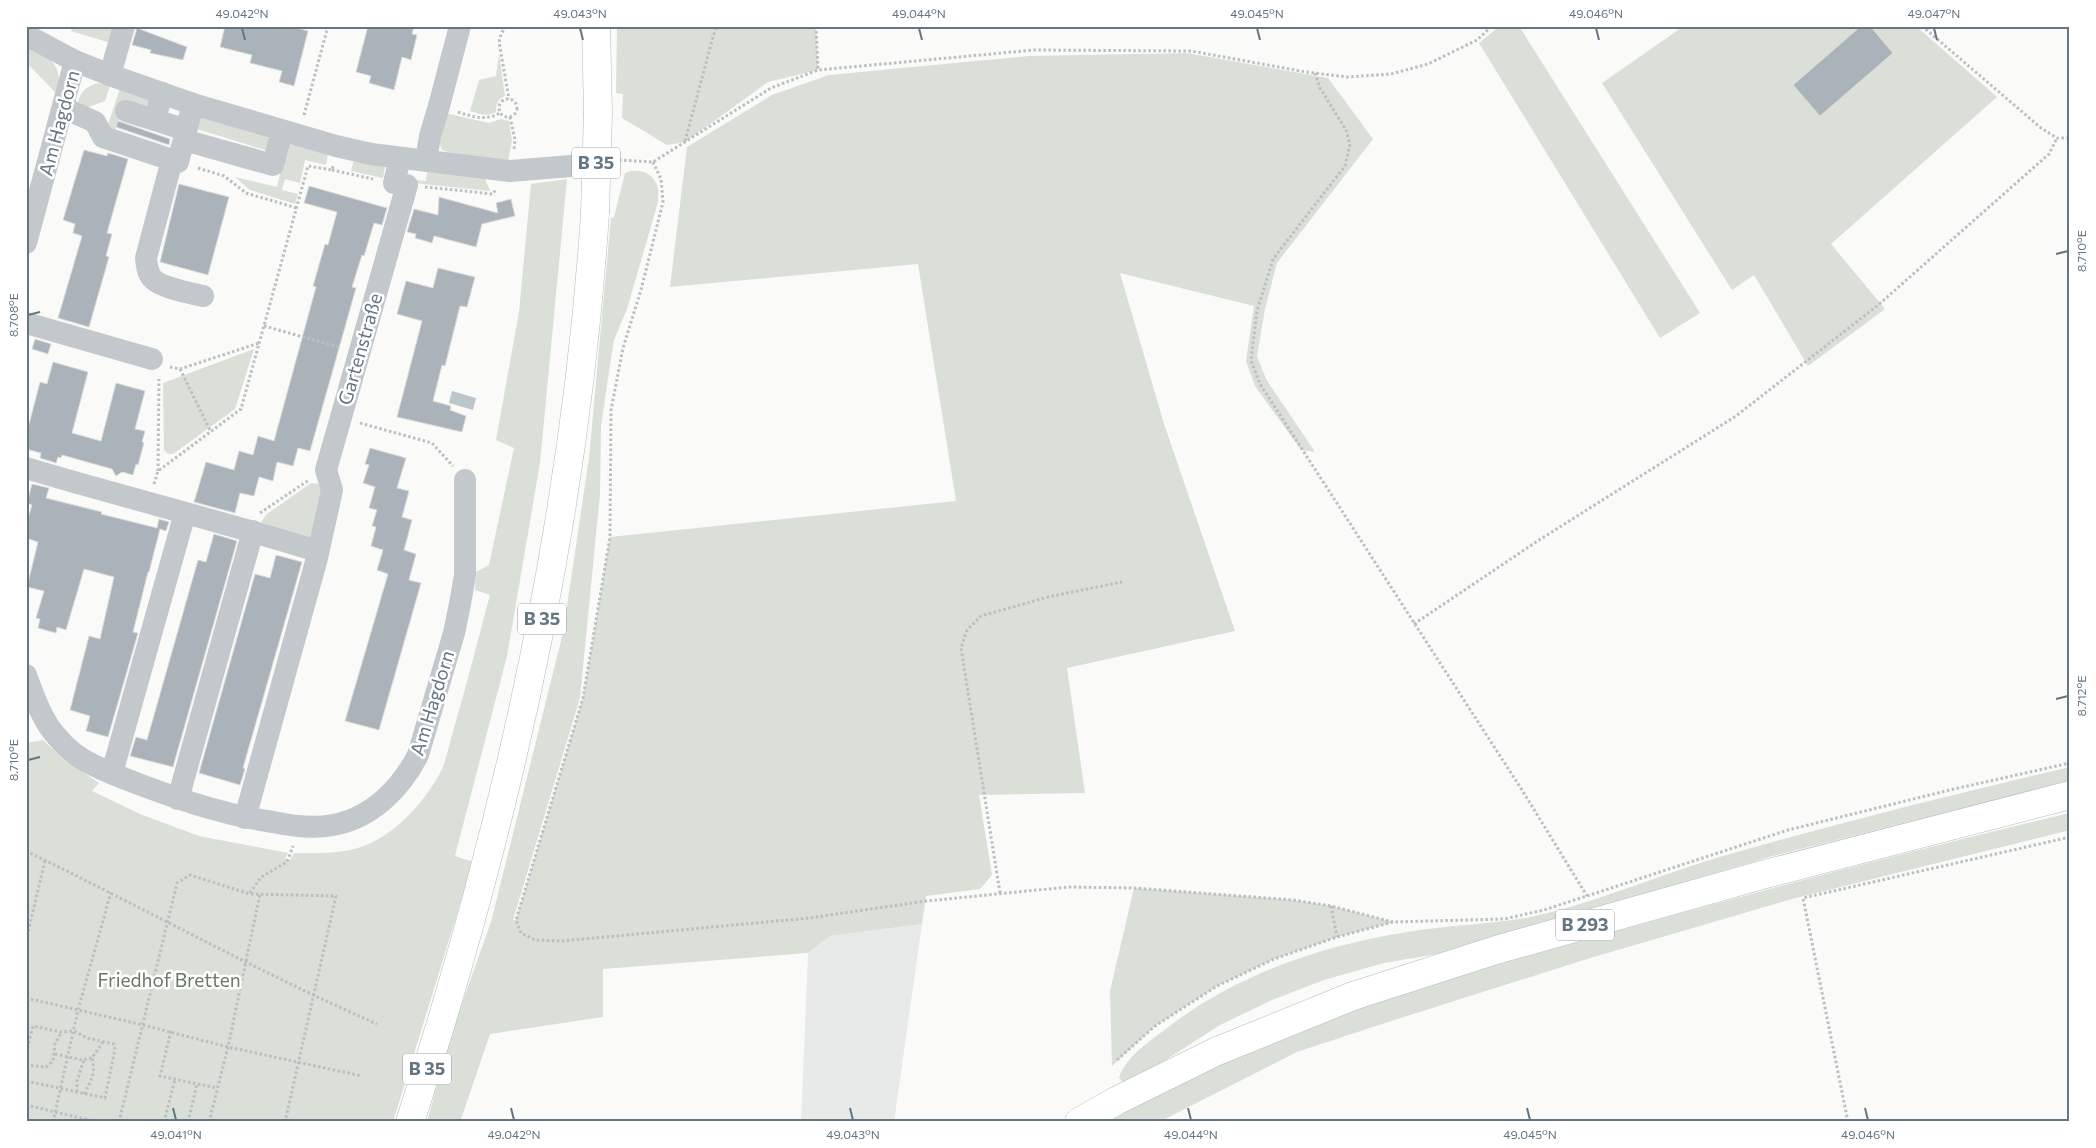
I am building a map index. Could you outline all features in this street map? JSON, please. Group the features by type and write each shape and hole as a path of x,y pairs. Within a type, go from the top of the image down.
{"main road":[{"name":"B 35","path":"410,1122 444,1016 493,843 536,653 570,454 591,272 595,213 598,113 596,26"},
{"name":"B 293","path":"1079,1122 1116,1101 1215,1052 1353,996 1496,950 1762,875 2070,795"}],"street":[{"path":"110,74 124,26"},
{"path":"426,161 430,136 440,106 460,26"},
{"path":"26,35 76,61 192,104 336,146 371,154 510,171 571,166"},
{"name":"Am Hagdorn","path":"26,243 76,61"},
{"path":"155,120 162,93"},
{"path":"192,104 185,135 175,161 146,258 148,272 154,280 203,296"},
{"path":"64,108 95,122 103,137 175,161"},
{"path":"126,110 155,120 185,135 273,165 290,134"},
{"name":"Gartenstraße","path":"317,551 332,490 326,470 359,352 400,184 400,158"},
{"path":"26,323 155,367"},
{"path":"26,468 125,498 148,502 185,513 256,523 317,551 245,818"},
{"name":"Am Hagdorn","path":"26,675 34,717 79,757 112,773 178,799 211,810 245,818 300,827 334,825 359,816 394,791 409,772 418,755 454,633 465,575 465,480"},
{"path":"112,773 185,513"},
{"path":"178,799 256,523"}],"path":[{"path":"290,134 328,26"},
{"path":"506,26 499,42 509,99 514,102 516,108 515,113 510,116 504,116 500,113 499,107 501,102 509,99"},
{"path":"685,142 716,26"},
{"path":"816,26 818,70"},
{"path":"624,159 653,162 771,88 818,70 1034,50 1191,51 1348,77 1391,74 1428,64 1477,40 1492,26"},
{"path":"1922,26 2041,128 2057,138 2070,138"},
{"path":"1315,73 1320,88 1346,130 1350,144 1345,166 1273,259 1257,311 1250,360 1260,384 1522,790 1586,896"},
{"path":"440,106 482,118 492,118 500,113"},
{"path":"510,116 515,140 510,171"},
{"path":"1414,624 1539,540 1736,416 1877,306 2049,154 2057,138"},
{"path":"332,170 336,146"},
{"path":"175,161 224,176 246,193 297,208"},
{"path":"653,162 661,179 662,202 641,290 623,348 611,410 610,537 583,698 516,920 521,933 535,940 562,941 810,918 926,901 1068,887 1134,888 1294,900 1331,906 1392,922"},
{"path":"158,471 241,409 308,166 400,184 492,194"},
{"path":"264,326 359,352"},
{"path":"211,432 180,369 260,343"},
{"path":"148,502 158,471 155,367"},
{"path":"375,426 432,443 465,480"},
{"path":"256,523 326,470"},
{"path":"1000,893 961,648 967,630 981,616 1048,597 1098,589 1122,582"},
{"path":"1117,1060 1155,1026 1217,986 1274,959 1337,938 1392,922 1504,918 1544,910 1788,830 1954,789 2070,763"},
{"path":"250,894 261,878 287,862 300,827"},
{"path":"1848,1122 1803,898 2070,837"},
{"path":"26,851 111,892 315,997 377,1024"},
{"path":"26,941 45,860"},
{"path":"119,1122 177,884 190,875 250,894 336,896 315,997 285,1122"},
{"path":"52,1122 78,1010 111,892"},
{"path":"210,1122 228,1047 244,961 260,894"},
{"path":"1331,906 1337,938"},
{"path":"26,998 228,1047 362,1076"},
{"path":"26,1053 33,1026 62,1032 74,1031 87,1038 114,1044 116,1049 105,1098 26,1081"},
{"path":"26,1065 46,1066 53,1061 55,1044 62,1032"},
{"path":"171,1032 160,1076 217,1088"},
{"path":"84,1094 93,1078 94,1067 92,1058 103,1042"},
{"path":"55,1054 84,1059 92,1058"},
{"path":"78,1092 77,1081 84,1059"},
{"path":"164,1122 175,1079"},
{"path":"188,1122 197,1084"},
{"path":"26,1105 97,1122"}],"shaded area":[{"path":"452,391 476,398 473,410 449,403"},
{"path":"922,924 894,1122 801,1122 808,953 830,936"}],"green space":[{"path":"73,26 119,26 114,44 71,31"},
{"path":"617,26 816,26 818,70 768,82 685,142 667,145 622,118 623,94 616,93"},
{"path":"1500,26 1519,26 1700,313 1660,338 1479,43"},
{"path":"1684,26 1916,26 1997,97 1831,244 1885,309 1808,366 1754,275 1732,290 1602,83"},
{"path":"26,43 48,58 57,69 59,76 58,95 26,62"},
{"path":"1187,53 1328,78 1373,139 1277,263 1265,309 1257,356 1266,379 1315,452 1301,450 1255,386 1246,361 1254,306 1120,273 1164,424 1235,631 1067,668 1085,793 979,795 992,875 980,889 926,896 922,924 830,936 808,953 603,969 603,1017 490,1034 460,1122 427,1122 450,1037 491,922 563,633 589,458 611,218 614,217 625,173 639,171 648,174 658,187 658,202 627,309 614,340 608,378 601,427 600,494 580,698 513,920 516,920 583,698 610,537 956,501 918,264 670,287 687,147 772,95 829,75 1029,56"},
{"path":"499,54 505,96 499,100 496,112 493,114 470,111 479,80 496,76"},
{"path":"98,83 110,85 105,101 86,108 77,105 84,91"},
{"path":"120,88 156,101 153,112 124,103 114,134 106,131"},
{"path":"449,114 489,123 501,119 509,121 512,141 508,161 456,155 442,150 438,139 442,117"},
{"path":"200,116 271,139 268,151 197,129"},
{"path":"287,143 328,153 326,165 305,160 300,183 285,179 282,190 298,194 295,204 250,190 235,177 277,187"},
{"path":"354,159 385,166 383,178 351,171"},
{"path":"427,171 485,178 490,191 413,183 413,180 426,181"},
{"name":"Friedhof Bretten","path":"567,179 540,463 507,656 455,856 473,862 393,1122 26,1122 26,743 43,740 63,759 99,783 92,791 140,814 199,836 288,853 285,859 290,860 294,853 342,851 371,843 383,837 415,809 432,786 444,764 490,595 475,590 476,572 489,565 514,448 496,440 519,312 531,184"},
{"path":"254,349 235,409 173,454 168,454 164,450 163,383"},
{"path":"311,483 321,484 326,493 314,538 307,543 261,522 267,514"},
{"path":"2070,767 2070,781 1773,856 1443,953 1384,963 1324,980 1272,1000 1220,1025 1147,1072 1123,1083 1119,1078 1127,1063 1139,1050 1194,1009 1222,992 1251,978 1311,954 1343,945 1407,932 1513,920 1548,913 1701,863 1766,844 1896,809"},
{"path":"2070,813 2070,830 1792,899 1587,959 1297,1052 1159,1122 1097,1122 1258,1046 1312,1023 1381,999 1652,921 1950,842"},
{"path":"1134,888 1293,900 1331,906 1393,922 1337,937 1274,959 1217,986 1155,1026 1112,1066 1110,991"}],"building":[{"path":"225,26 290,26 308,31 294,86 279,82 282,71 250,63 252,55 220,47"},
{"path":"368,26 414,26 412,34 417,35 411,60 402,57 394,90 369,83 371,76 356,72"},
{"path":"1861,26 1870,26 1893,53 1820,116 1793,85"},
{"path":"137,28 187,47 183,60 150,53 151,50 132,45"},
{"path":"118,121 170,139 169,145 116,127"},
{"path":"84,150 107,156 108,153 128,159 107,233 112,234 106,256 109,257 89,327 58,318 82,236 73,233 75,224 63,220"},
{"path":"179,184 229,197 208,275 160,262"},
{"path":"309,186 387,208 382,225 374,223 364,256 362,255 352,287 356,288 310,451 298,448 293,466 277,462 273,481 259,477 254,496 240,493 235,513 194,502 206,462 234,470 239,451 253,455 258,436 274,441 316,287 313,286 325,244 328,245 337,212 304,203"},
{"path":"439,197 498,213 496,203 511,199 515,216 482,224 476,247 434,236 432,243 415,238 416,234 407,232 414,209 438,215"},
{"path":"438,268 475,277 467,307 460,306 445,366 442,365 433,401 451,406 450,410 466,416 462,432 397,417 422,321 397,314 406,281 433,288"},
{"path":"35,339 51,344 48,354 32,349"},
{"path":"53,362 88,372 72,433 101,441 116,383 145,391 135,429 145,431 142,442 144,443 133,475 122,472 116,476 112,469 62,455 61,458 58,457 56,463 40,458 41,453 26,449 26,436 40,382 47,384"},
{"path":"370,448 406,458 397,488 409,491 402,517 412,520 404,550 416,554 409,580 421,583 379,730 345,721 388,574 377,570 383,550 371,546 376,527 372,526 377,510 369,508 375,487 363,483 369,465 365,464"},
{"path":"32,484 49,488 46,498 102,512 101,514 157,528 159,519 169,522 166,531 160,529 133,632 138,633 108,737 86,731 90,716 70,710 89,636 100,639 114,577 84,569 66,630 57,627 56,633 38,628 40,619 36,618 44,591 27,587 38,542 26,538 26,525 32,505 27,503"},
{"path":"214,534 237,541 173,767 130,756 136,737 147,740 198,560 206,562"},
{"path":"276,555 302,562 243,768 245,769 240,785 199,773 255,574 270,578"}]}
